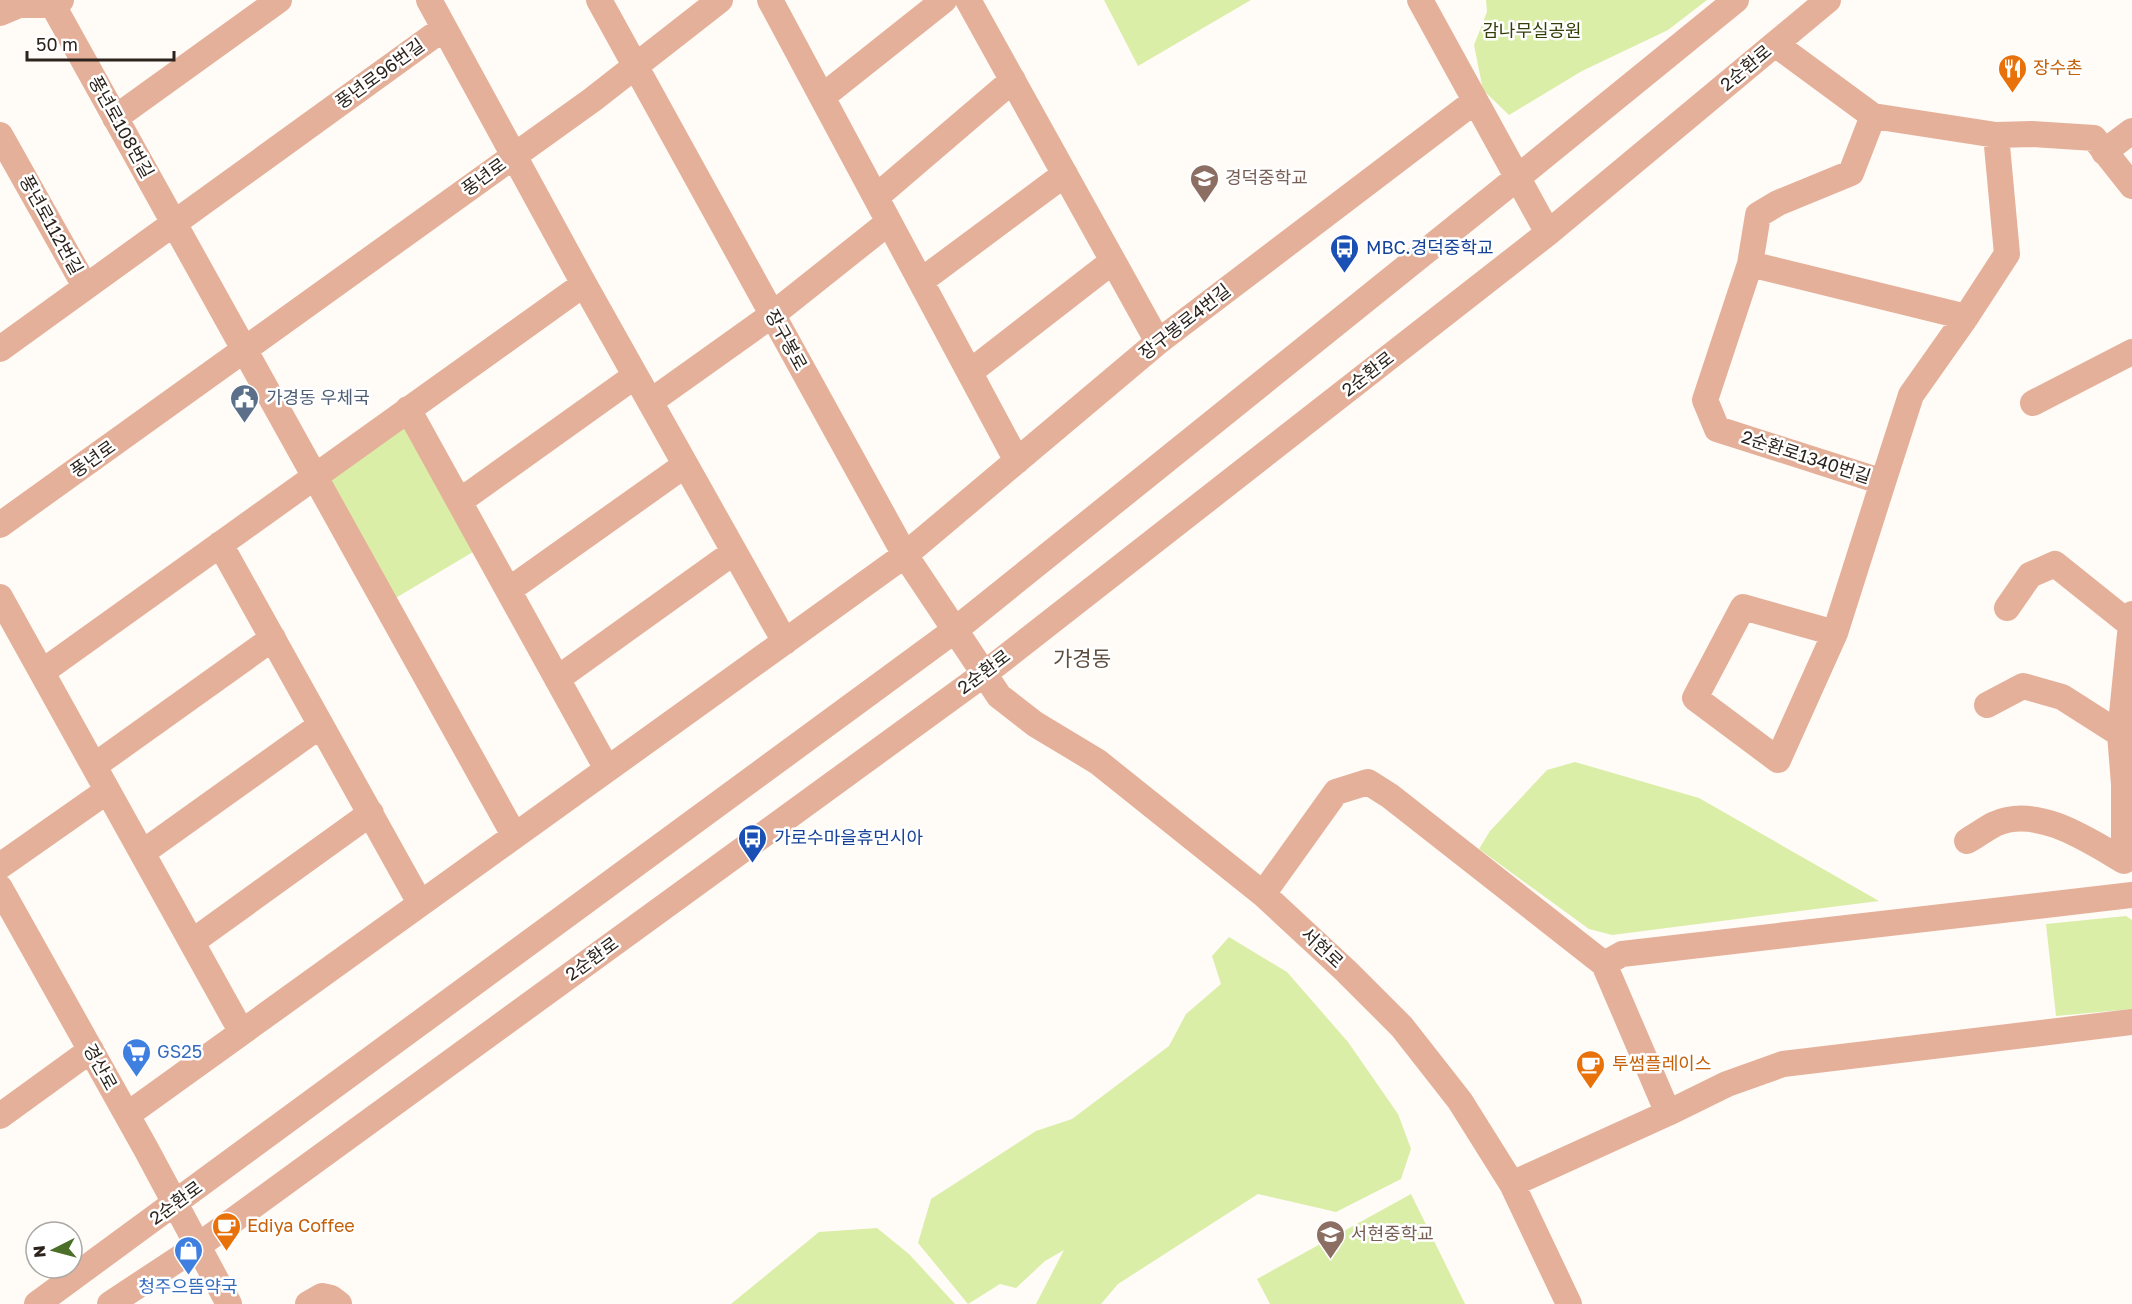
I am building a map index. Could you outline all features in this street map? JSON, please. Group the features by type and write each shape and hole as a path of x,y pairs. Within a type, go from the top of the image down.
{"street":[{"path":"116,118 279,0"},
{"name":"풍년로96번길","path":"429,0 784,642"},
{"name":"장구봉로","path":"599,0 905,555 984,674"},
{"name":"풍년로","path":"0,525 514,155 720,0"},
{"path":"770,0 1017,461"},
{"path":"822,97 944,0"},
{"path":"968,0 1158,342"},
{"path":"1420,0 1548,233"},
{"name":"2순환로","path":"38,1304 955,630 1736,0"},
{"name":"2순환로","path":"110,1304 198,1246 984,674 1548,233 1828,0"},
{"path":"0,13 19,5 54,2"},
{"name":"풍년로108번길","path":"54,2 244,350"},
{"name":"풍년로96번길","path":"174,223 444,28"},
{"path":"1775,45 1873,116 1996,135 2032,134 2094,138 2132,186"},
{"path":"876,197 1013,80"},
{"name":"장구봉로4번길","path":"127,1114 905,555 1158,342 1475,101"},
{"name":"2순환로1340번길","path":"1873,116 1851,173 1778,203 1758,215 1750,264 1705,400 1717,429 1883,482 1911,395 2007,254 1996,135"},
{"path":"2104,152 2132,131"},
{"name":"풍년로112번길","path":"0,135 85,286 0,349"},
{"path":"921,281 1065,174"},
{"path":"650,402 772,315 889,222"},
{"path":"85,286 174,223"},
{"path":"970,372 1113,261"},
{"path":"1750,264 1966,317"},
{"path":"42,672 584,284"},
{"path":"244,350 514,835"},
{"path":"2033,403 2132,352"},
{"path":"460,501 636,376"},
{"path":"408,409 607,769"},
{"path":"508,590 685,465"},
{"path":"1834,633 1743,607 1695,698 1778,760 1834,633 1883,482"},
{"path":"220,544 420,903"},
{"path":"557,679 734,552"},
{"path":"1967,842 1995,824 2015,819 2038,819 2088,840 2124,861 2124,784 2121,734 2131,619 2055,564 2030,575 2007,608"},
{"path":"0,597 241,1031"},
{"path":"94,766 273,638"},
{"name":"서현로","path":"984,674 999,696 1035,724 1098,762 1263,894 1402,1027 1460,1101 1512,1184 1569,1304"},
{"path":"1987,705 2023,686 2062,697 2121,734"},
{"path":"142,853 321,725"},
{"path":"1263,894 1336,792 1368,782 1390,796 1604,964 1668,1113"},
{"path":"0,866 107,791"},
{"path":"192,942 371,813"},
{"name":"경산로","path":"0,888 6,916 91,1050 229,1304"},
{"path":"1604,964 1622,954 2132,896"},
{"path":"1512,1184 1727,1084 1783,1064 2132,1022"},
{"path":"0,1116 91,1050"},
{"path":"308,1304 322,1296 331,1298 339,1304"}],"green space":[{"path":"1104,0 1251,0 1138,66"},
{"name":"감나무실공원","path":"1486,0 1707,0 1668,30 1582,71 1509,115 1483,90 1474,45 1487,12"},
{"path":"404,424 473,552 394,599 327,477"},
{"path":"1575,762 1699,798 1879,901 1612,935 1589,929 1479,849 1490,831 1547,770"},
{"path":"2126,916 2132,920 2132,1009 2056,1016 2046,924"},
{"path":"1229,937 1287,972 1348,1042 1398,1114 1411,1149 1401,1179 1336,1212 1258,1194 1118,1284 1101,1304 1036,1304 1064,1250 1045,1261 1016,1288 1000,1284 968,1304 918,1243 931,1199 1036,1131 1072,1119 1169,1046 1186,1014 1221,984 1212,956"},
{"path":"1411,1194 1465,1304 1270,1304 1257,1279"},
{"path":"877,1228 909,1254 955,1304 731,1304 819,1232"}],"place":[{"name":"장수촌","path":"2012,94"},
{"name":"경덕중학교","path":"1204,204"},
{"name":"MBC.경덕중학교","path":"1345,274"},
{"name":"가경동 우체국","path":"245,424"},
{"name":"가로수마을휴먼시아","path":"753,864"},
{"name":"GS25","path":"136,1078"},
{"name":"투썸플레이스","path":"1591,1090"},
{"name":"Ediya Coffee","path":"226,1252"},
{"name":"서현중학교","path":"1330,1260"},
{"name":"청주으뜸약국","path":"188,1276"}],"district":[{"name":"가경동","path":"1082,659"}]}
